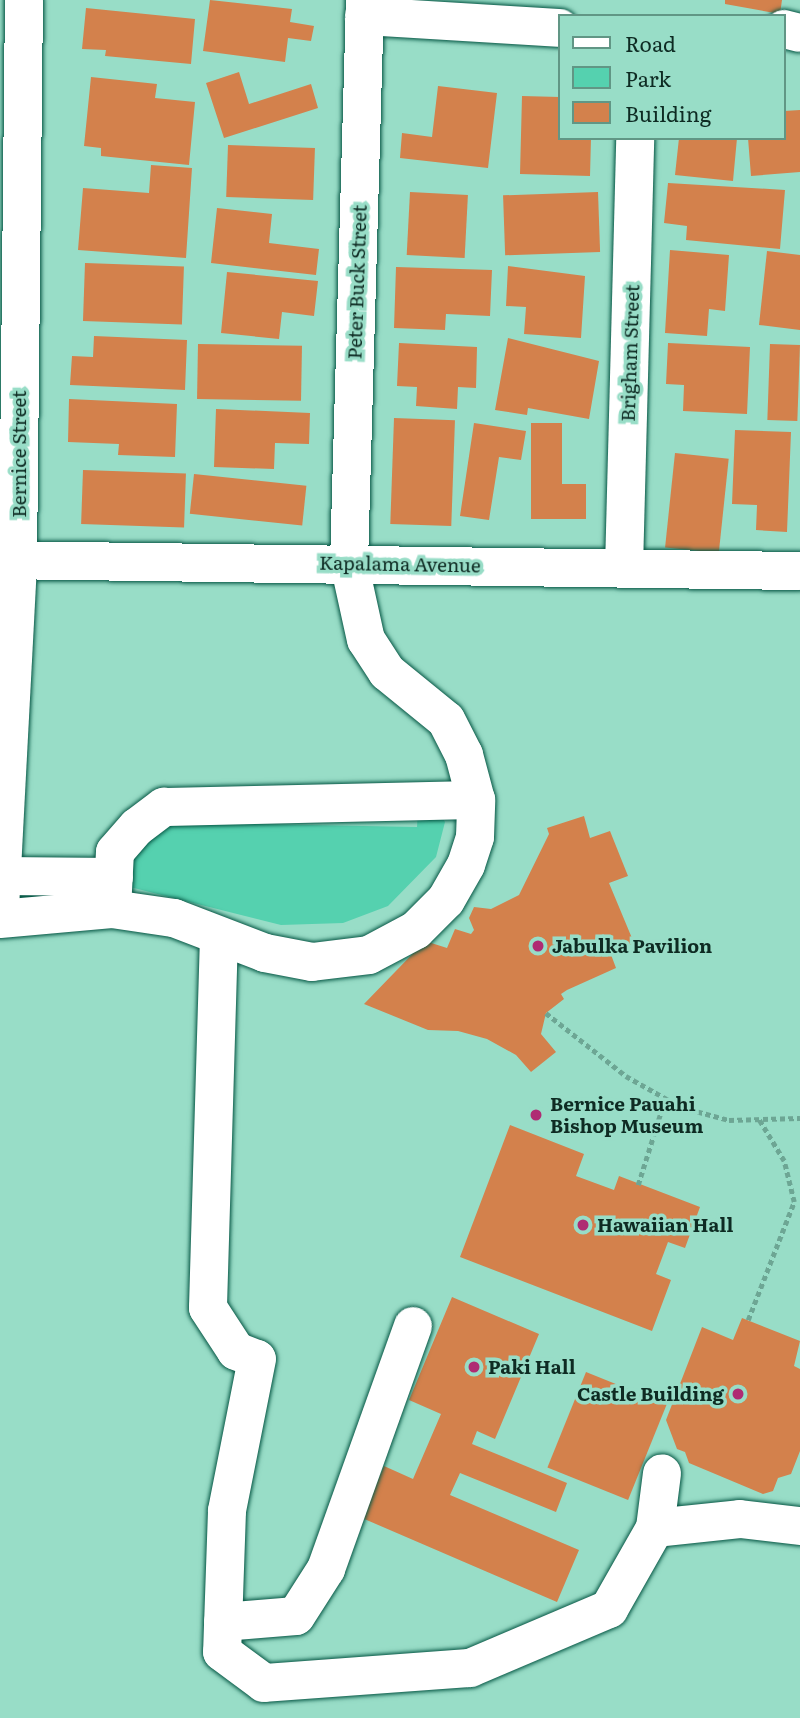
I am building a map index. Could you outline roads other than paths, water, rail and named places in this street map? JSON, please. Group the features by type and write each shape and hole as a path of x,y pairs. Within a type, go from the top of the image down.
{"street":[{"name":"Bernice Street","path":"1,892 9,561 11,64 23,0"},
{"path":"364,8 558,29"},
{"name":"Peter Buck Street","path":"113,893 219,936 312,962 369,954 416,930 446,900 466,865 475,837 476,800 464,755 446,720 387,672 366,640 349,563 364,8"},
{"name":"Brigham Street","path":"624,568 635,140"},
{"name":"Kapalama Avenue","path":"9,561 349,563 800,571"},
{"path":"113,893 115,852 137,827 164,807 476,800"},
{"path":"1,892 113,893"},
{"path":"0,919 113,893"},
{"path":"219,936 208,1308 236,1351 257,1359 226,1511 222,1652 264,1684 470,1668 609,1609 655,1528 662,1474"},
{"path":"223,1622 296,1616 326,1569 413,1326"},
{"path":"655,1528 740,1519 800,1526"}],"place":[{"name":"Jabulka Pavilion","path":"538,946"},
{"name":"Bernice Pauahi Bishop Museum","path":"536,1115"},
{"name":"Hawaiian Hall","path":"583,1225"},
{"name":"Paki Hall","path":"474,1367"},
{"name":"Castle Building","path":"738,1394"}]}
